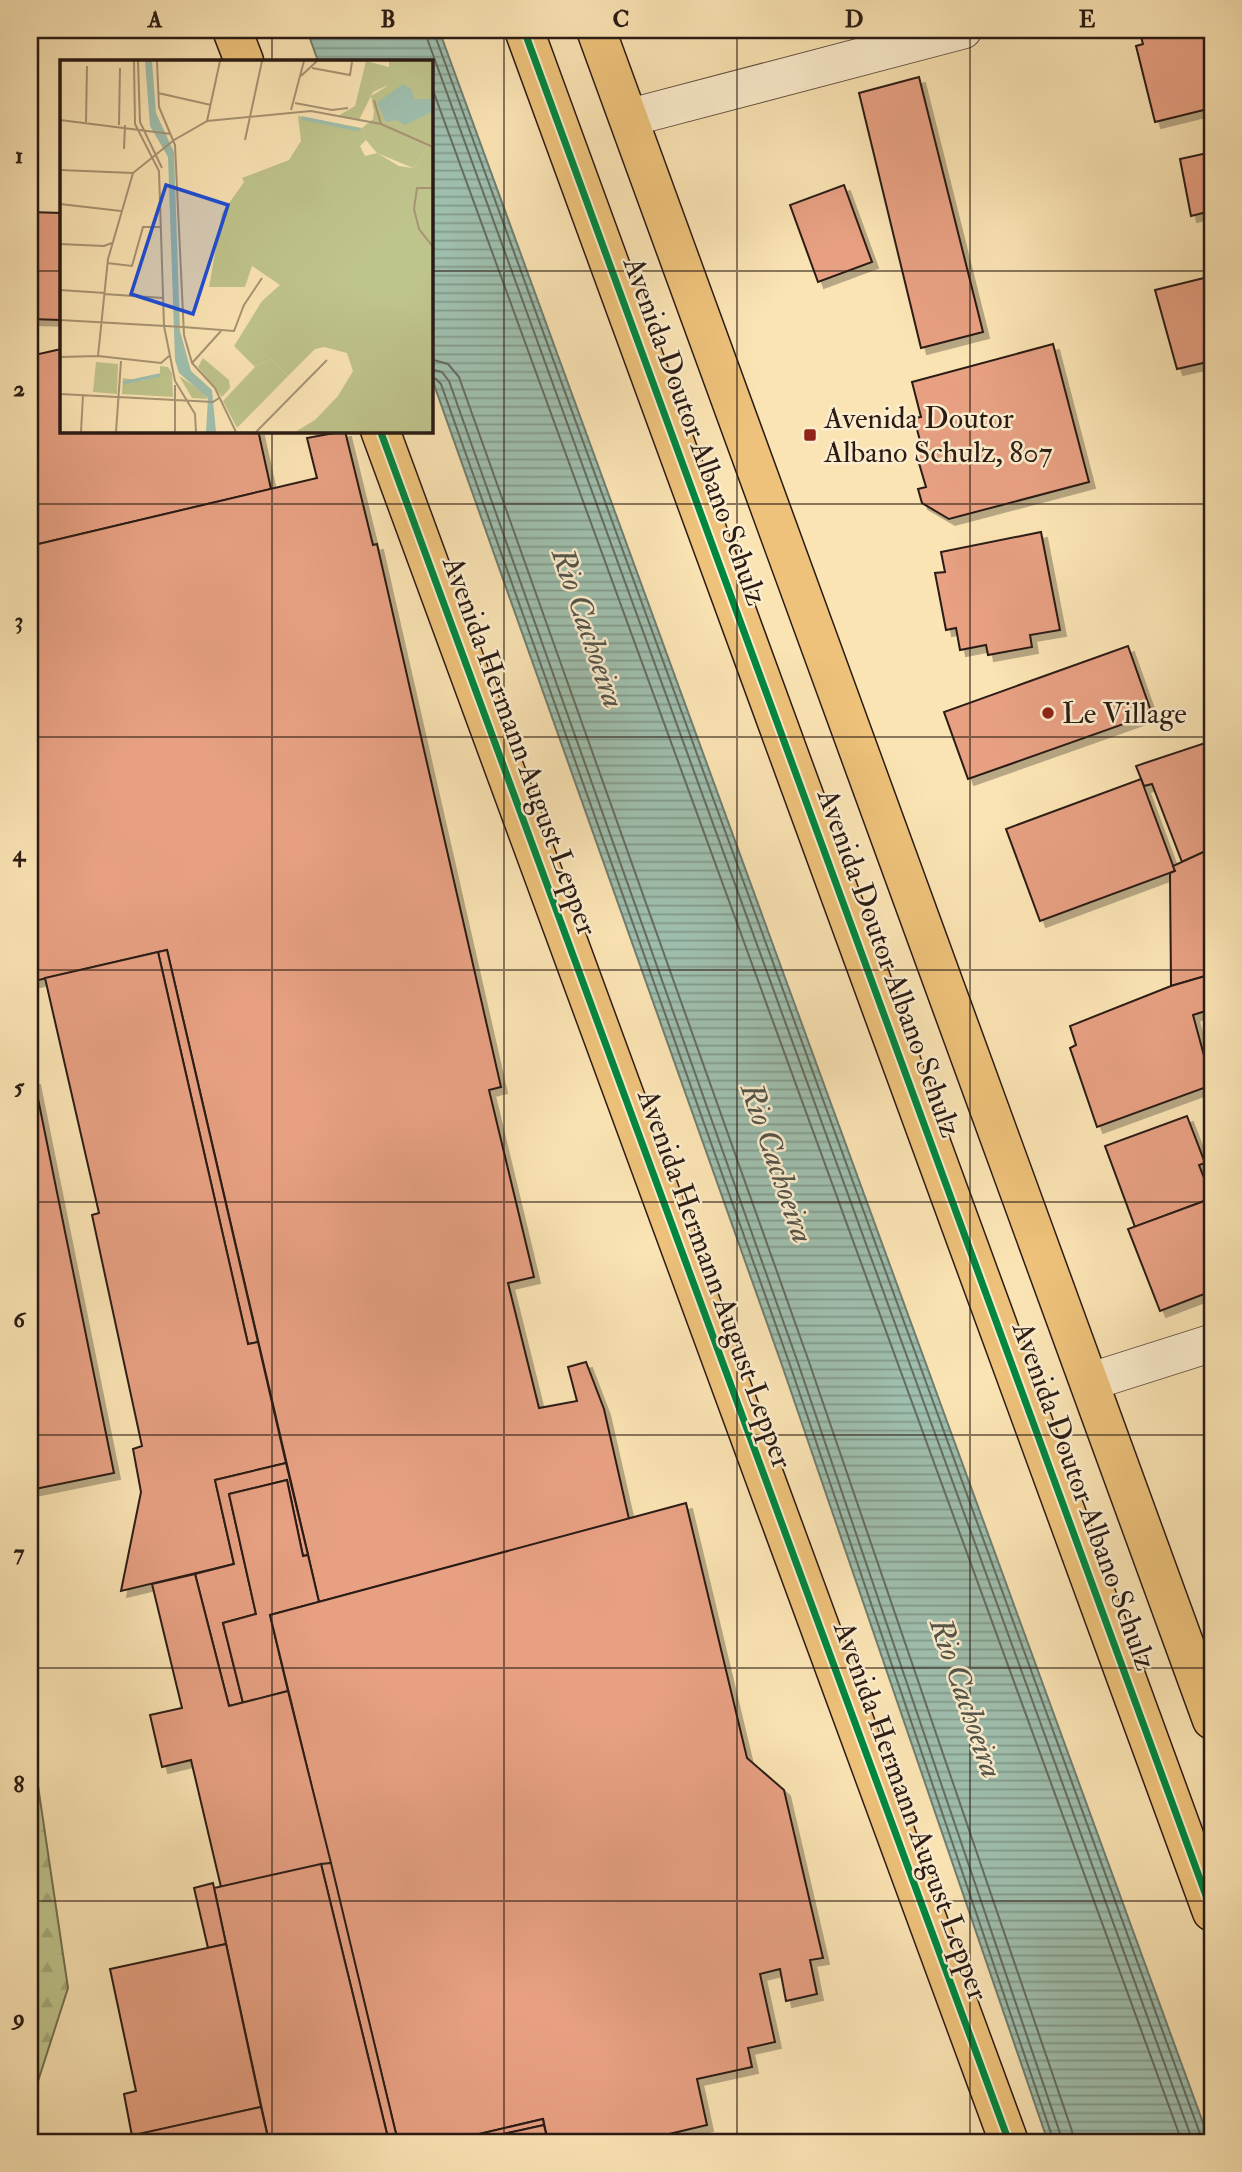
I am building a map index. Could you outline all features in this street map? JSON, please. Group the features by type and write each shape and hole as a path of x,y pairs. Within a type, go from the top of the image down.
{"main road":[{"path":"232,30 244,60"},
{"name":"Avenida Doutor Albano Schulz","path":"524,30 1212,1912"},
{"name":"Avenida Doutor Albano Schulz","path":"596,30 1212,1720"},
{"name":"Avenida Hermann August Lepper","path":"381,432 1009,2142"}],"street":[{"path":"628,118 963,30"},
{"path":"1089,1382 1212,1343"}],"green space":[{"path":"30,1732 68,1988 30,2106"}],"water":[{"name":"Rio Cachoeira","path":"307,30 439,30 1210,2142 1048,2142 783,1368 432,379 432,60 318,60"}],"building":[{"path":"1139,30 1212,30 1212,108 1155,122 1136,46 1143,44"},
{"path":"919,77 983,332 921,348 859,93"},
{"path":"1212,152 1212,219 1209,220 1207,212 1191,216 1180,159"},
{"path":"844,185 872,262 818,282 790,205"},
{"path":"30,212 60,213 60,320 30,319"},
{"path":"1212,276 1212,361 1177,369 1155,290"},
{"path":"1053,344 1089,482 949,519 922,503 918,489 926,487 916,453 923,452 914,418 921,417 912,382"},
{"path":"60,349 60,432 258,432 271,489 30,546 30,356"},
{"path":"345,432 373,545 377,544 501,1087 489,1090 534,1277 508,1283 539,1408 577,1401 568,1367 586,1362 604,1409 629,1519 319,1602 167,950 30,982 30,546 317,478 307,438"},
{"path":"1041,532 1060,630 1030,635 1032,647 988,655 986,645 960,650 956,628 946,630 935,573 945,572 941,552"},
{"name":"Le Village","path":"1128,646 1152,714 968,779 944,712"},
{"path":"1205,743 1210,849 1182,862 1152,784 1144,786 1136,766"},
{"path":"1141,779 1175,871 1040,921 1006,829"},
{"path":"1210,849 1212,974 1171,986 1170,873 1175,871 1173,866"},
{"path":"167,950 258,1342 248,1344 158,952"},
{"path":"158,952 248,1344 258,1342 286,1463 215,1480 234,1564 121,1591 141,1492 133,1449 142,1446 92,1215 99,1213 45,978"},
{"path":"1212,974 1212,1009 1193,1015 1212,1085 1097,1127 1070,1048 1076,1045 1070,1026 1171,986"},
{"path":"34,1079 114,1473 30,1490 30,1080"},
{"path":"1187,1116 1205,1163 1199,1165 1212,1198 1135,1227 1105,1146"},
{"path":"1207,1200 1212,1213 1212,1243 1205,1246 1210,1256 1212,1255 1212,1291 1160,1311 1128,1229"},
{"path":"286,1463 308,1555 303,1556 287,1480 229,1494 256,1614 223,1623 243,1703 229,1706 195,1574 234,1564 215,1480"},
{"path":"287,1480 303,1556 308,1555 319,1602 270,1615 288,1691 243,1703 223,1623 256,1614 229,1494"},
{"path":"686,1503 747,1758 784,1790 823,1958 810,1960 817,1994 786,2001 780,1969 760,1974 775,2042 748,2048 752,2067 697,2079 707,2125 648,2139 649,2142 548,2142 543,2119 445,2142 398,2142 270,1615"},
{"path":"195,1574 229,1706 288,1691 331,1863 221,1887 191,1760 162,1767 150,1715 182,1708 152,1584"},
{"path":"331,1863 398,2142 389,2142 321,1864"},
{"path":"321,1864 389,2142 269,2142 214,1888"},
{"path":"213,1883 226,1944 208,1948 194,1888"},
{"path":"226,1944 261,2107 132,2136 124,2094 136,2091 110,1969"},
{"path":"261,2107 269,2142 111,2142 111,2140"},
{"path":"543,2119 544,2125 467,2142 445,2142"},
{"path":"544,2125 548,2142 467,2142"}],"cycle path":[{"path":"524,30 1212,1912"},
{"path":"381,432 1009,2142"}],"place":[{"name":"Avenida Doutor Albano Schulz, 807","path":"810,435"},
{"name":"Le Village","path":"1048,713"}]}
